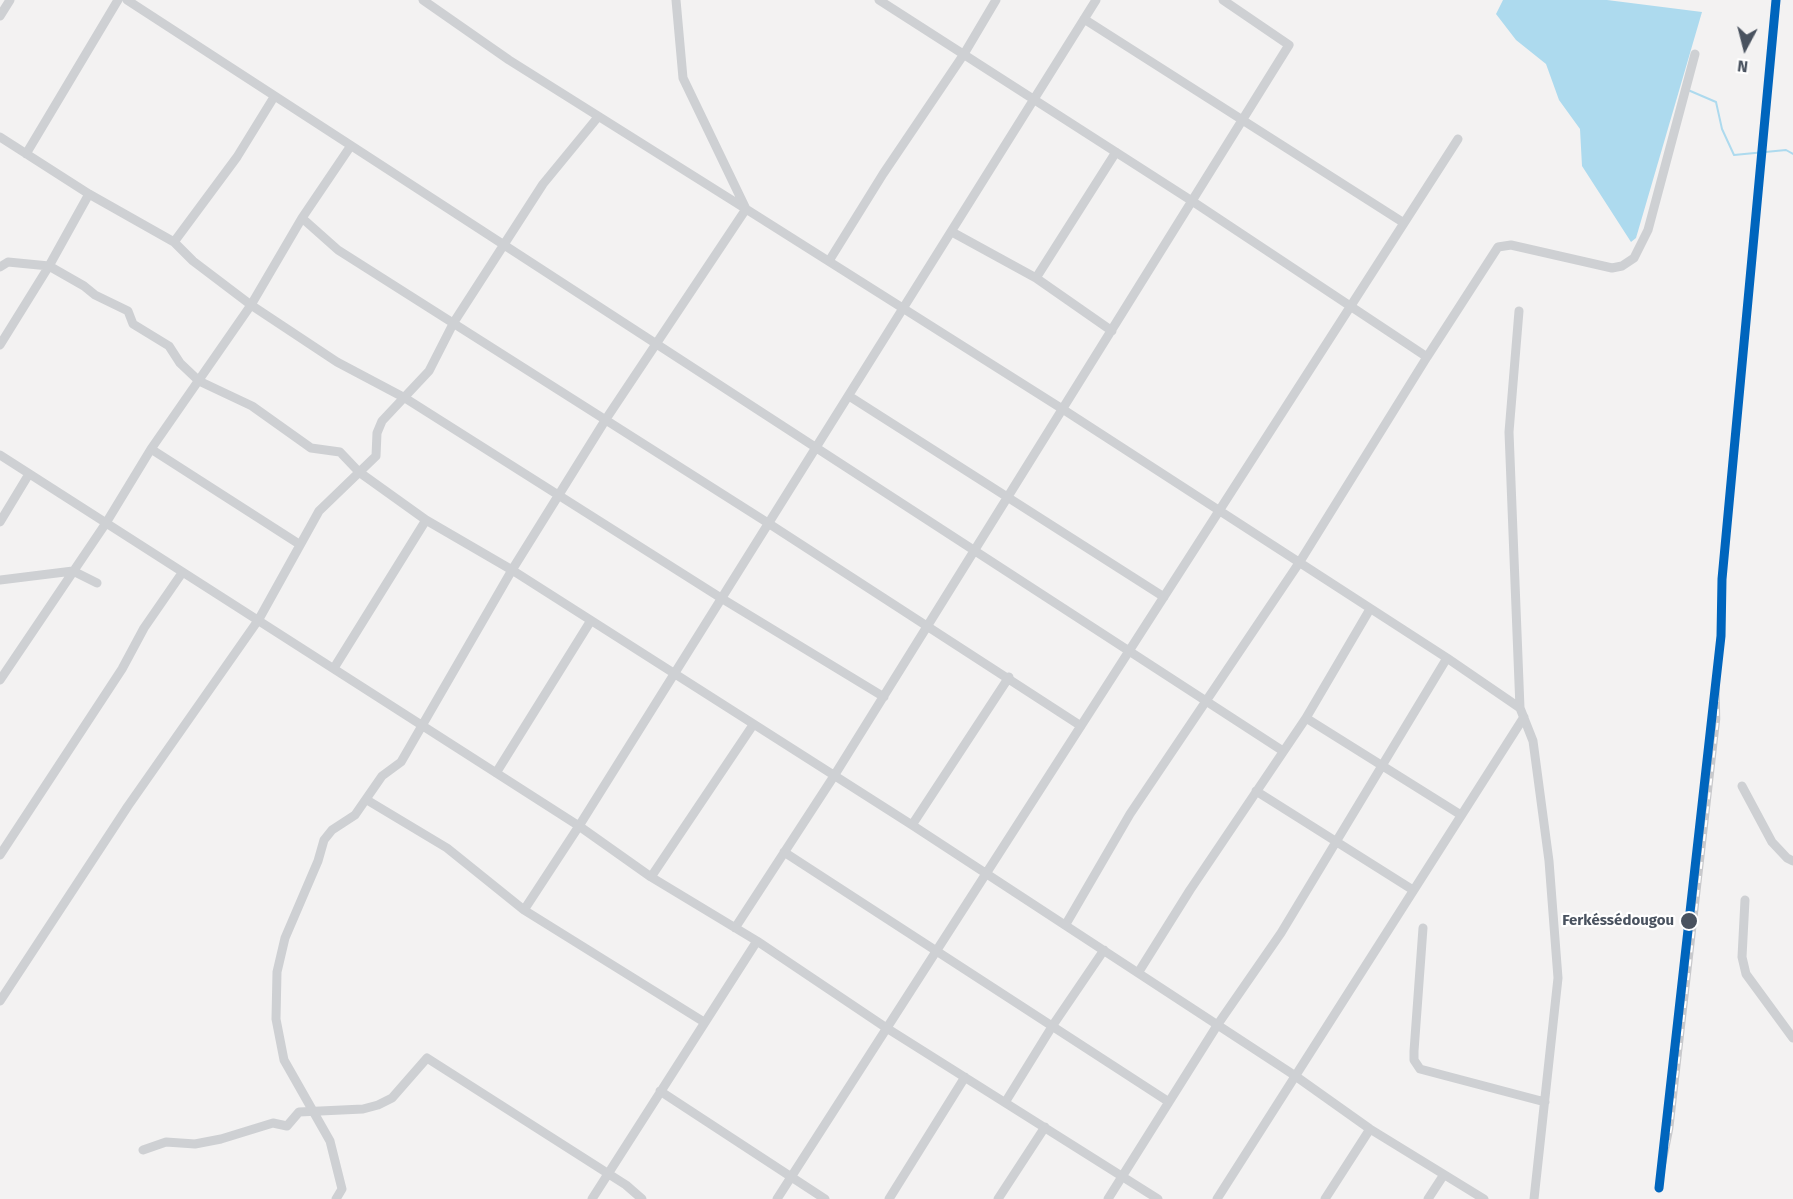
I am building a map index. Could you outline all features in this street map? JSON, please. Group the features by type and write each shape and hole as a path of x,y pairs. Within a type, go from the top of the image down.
{"street":[{"path":"0,16 10,0"},
{"path":"26,154 118,0"},
{"path":"127,0 350,147 505,244 656,345 1284,751"},
{"path":"423,0 509,60 904,308 1448,658 1522,713"},
{"path":"676,0 683,78 746,209"},
{"path":"829,261 883,174 964,54 996,0"},
{"path":"524,909 579,826 672,674 1096,0"},
{"path":"735,928 975,552 1289,45 1223,0"},
{"path":"884,1 1427,357"},
{"path":"1084,19 1404,223"},
{"path":"1066,924 1130,814 1299,563 1498,247 1511,245 1612,268 1622,266 1634,258 1648,230 1695,54"},
{"path":"174,242 237,157 274,97"},
{"path":"0,1001 128,806 259,619 319,511 376,456 377,433 382,421 429,371 454,322 543,184 598,117"},
{"path":"0,137 89,194 174,242 193,261 251,305 337,362 405,398 721,598 884,697"},
{"path":"777,1199 885,1027 1082,726 1458,139"},
{"path":"0,680 106,523 151,449 251,305 302,218 350,147"},
{"path":"1036,278 1116,152"},
{"path":"0,345 49,266 89,194"},
{"path":"336,1199 342,1190 330,1141 316,1112 290,1071 279,1043 276,1019 277,972 285,938 318,861 324,840 332,830 355,815 382,776 401,762 512,570 606,419 746,209"},
{"path":"302,218 338,250 606,419 1082,726"},
{"path":"952,232 1036,278 1112,331"},
{"path":"0,267 8,262 49,266 95,295 128,311 132,324 169,346 180,363 199,381 252,406 311,448 340,452 359,472 426,520 512,570 590,622 912,825 1294,1074 1370,1129 1443,1176 1484,1199"},
{"path":"1519,311 1509,432 1522,713 1533,741 1558,978 1534,1199"},
{"path":"849,396 1010,496 1164,597"},
{"path":"151,449 299,544"},
{"path":"0,455 182,573 259,619 579,826 651,876 757,941 885,1027 1006,1101 1158,1199"},
{"path":"0,522 29,474"},
{"path":"333,668 426,520"},
{"path":"0,580 73,571 97,583"},
{"path":"0,855 122,669 144,628 182,573"},
{"path":"1138,973 1306,718 1370,609"},
{"path":"496,773 590,622"},
{"path":"1108,1199 1218,1024 1281,933 1448,658"},
{"path":"912,825 1009,677"},
{"path":"1217,1199 1294,1074 1461,815 1522,713"},
{"path":"1306,718 1461,815"},
{"path":"651,876 753,725"},
{"path":"1742,786 1772,842 1786,858 1793,861"},
{"path":"1256,791 1413,890"},
{"path":"367,800 447,848 524,909 704,1022"},
{"path":"784,852 1169,1102"},
{"path":"1745,900 1742,957 1746,974 1793,1038"},
{"path":"1423,927 1414,1051 1414,1060 1420,1069 1545,1102"},
{"path":"592,1199 606,1172 757,941"},
{"path":"1006,1101 1053,1025 1104,950"},
{"path":"143,1150 166,1142 195,1144 221,1139 273,1123 287,1126 299,1112 378,1105 392,1098 427,1058 606,1172 642,1199"},
{"path":"889,1199 965,1077"},
{"path":"660,1091 825,1199"},
{"path":"998,1199 1045,1127"},
{"path":"1325,1199 1370,1129"},
{"path":"1428,1199 1443,1176"}],"water":[{"path":"1503,0 1607,0 1702,12 1636,238 1631,242 1582,166 1580,129 1559,100 1546,64 1516,40 1496,14"}],"waterway":[{"path":"1688,90 1716,102 1722,129 1734,155 1786,150 1793,154"}],"railway":[{"path":"1659,1188 1671,1129 1718,719 1717,670"}],"transit line":[{"path":"1659,1188 1721,636 1722,579 1776,0"}],"place":[{"name":"Ferkéssédougou","path":"1689,921"}]}
